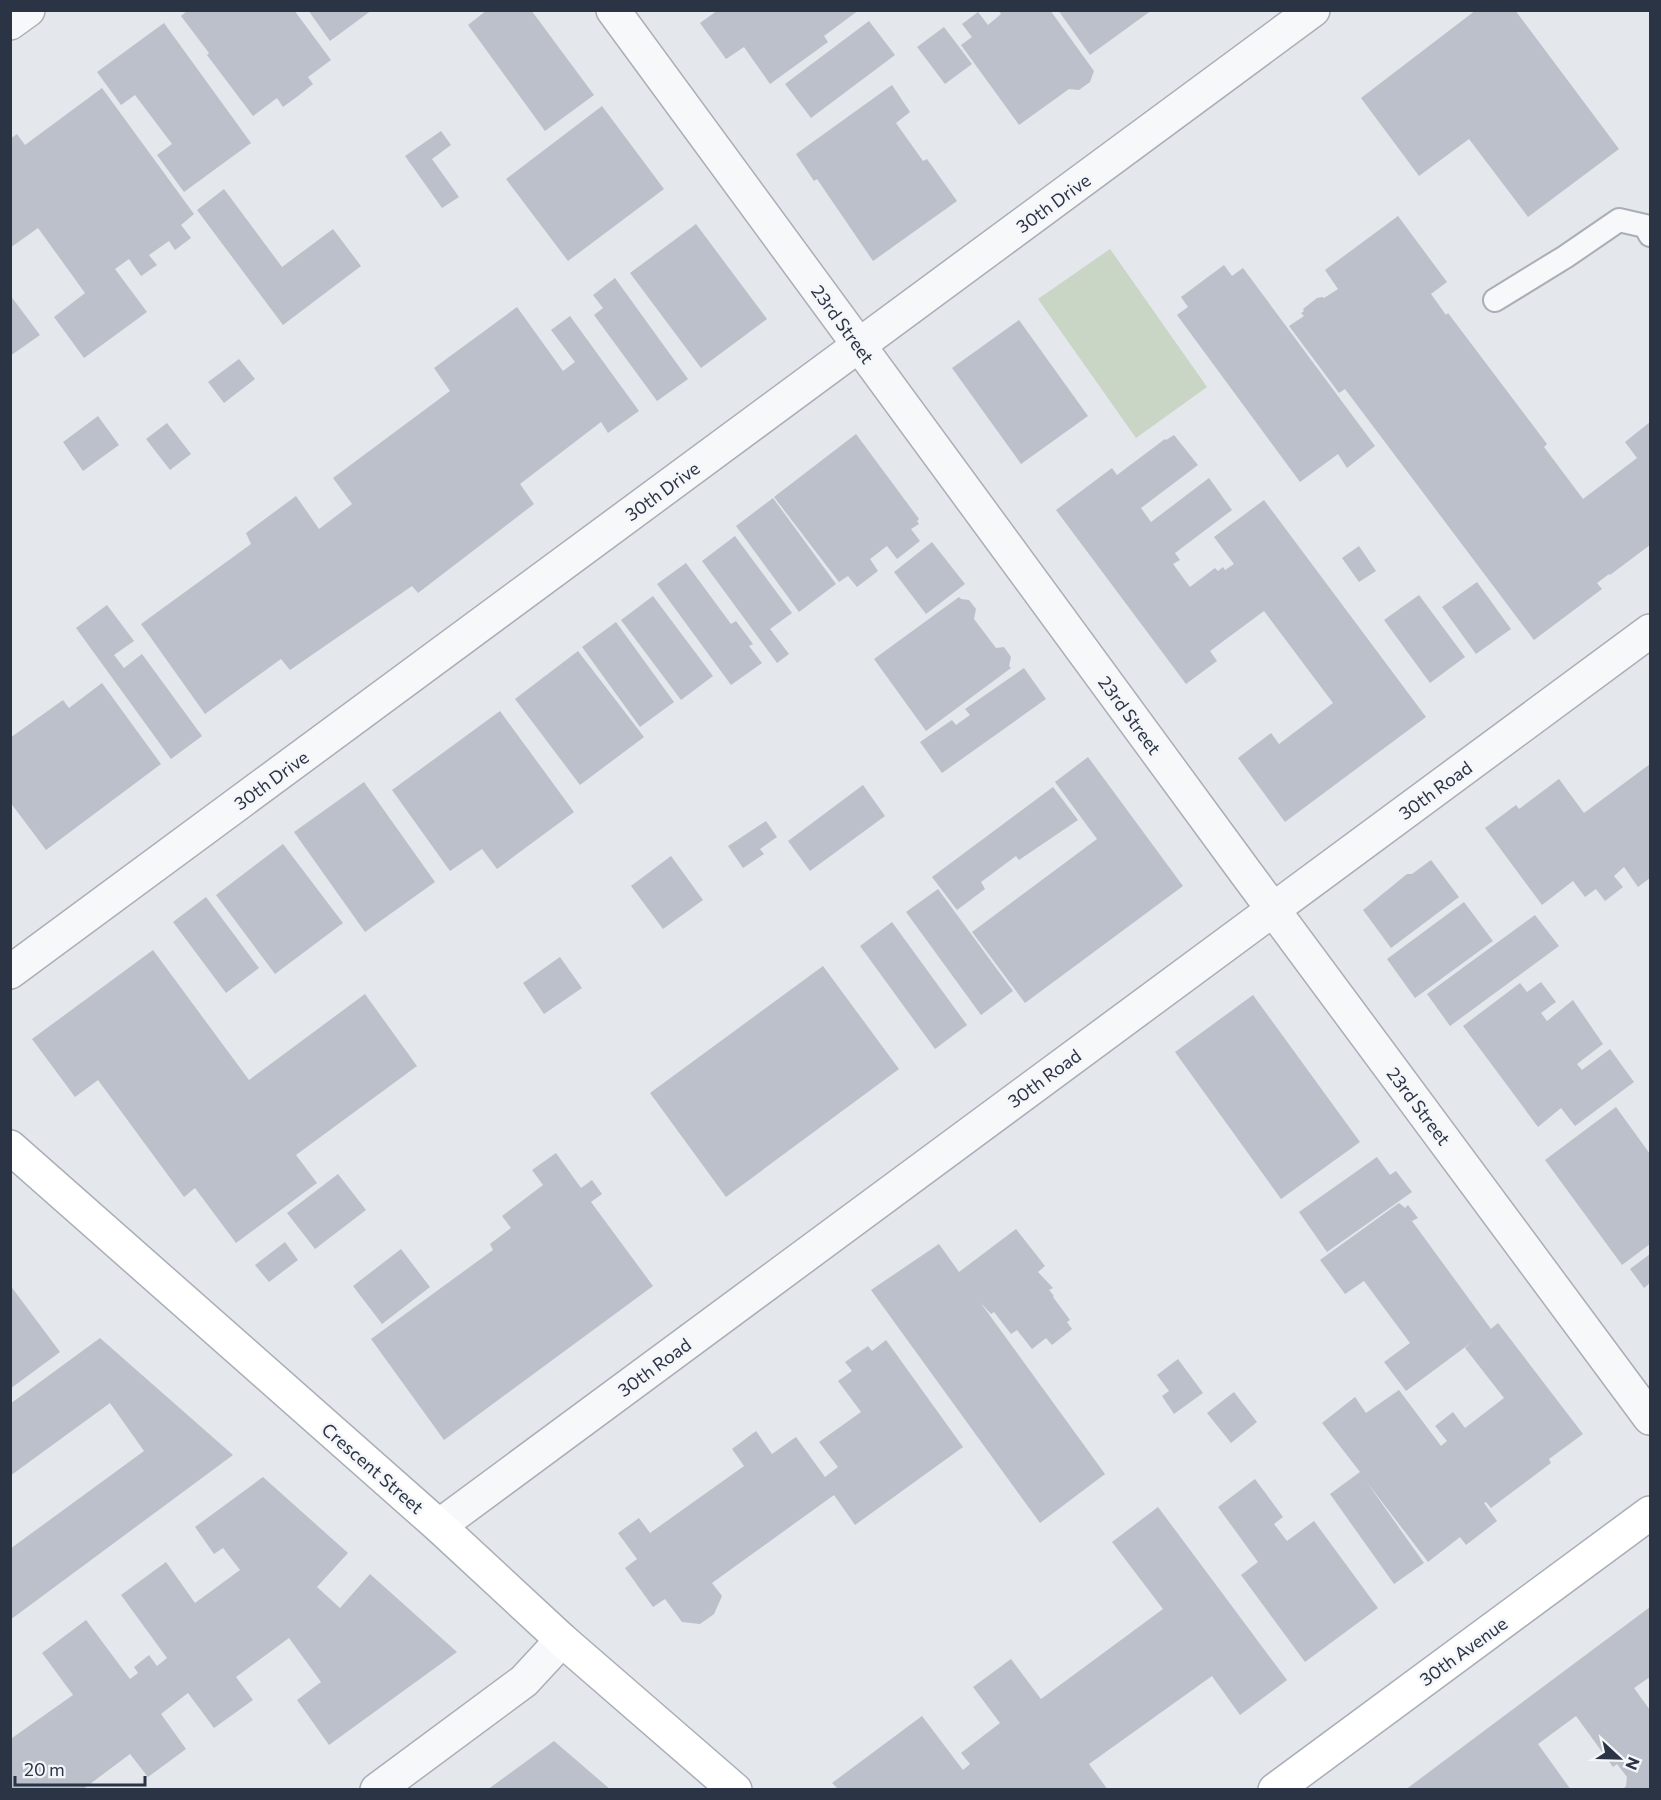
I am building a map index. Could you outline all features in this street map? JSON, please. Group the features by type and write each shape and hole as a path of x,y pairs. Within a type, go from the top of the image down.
{"street":[{"path":"10,23 27,10"},
{"name":"23rd Street","path":"613,10 1273,910 1650,1418"},
{"name":"30th Drive","path":"10,972 1313,10"},
{"name":"30th Road","path":"439,1526 1650,631"},
{"name":"Crescent Street","path":"10,1147 439,1526 562,1640 735,1790"},
{"name":"30th Avenue","path":"1275,1790 1650,1513"},
{"path":"377,1790 524,1681 562,1640"}],"lane":[{"path":"1495,300 1565,257 1619,220 1645,226 1650,235"}],"green space":[{"path":"1110,249 1207,387 1136,438 1038,299"}],"building":[{"path":"188,10 294,10 331,60 308,77 313,84 283,107 277,98 253,116 181,16"},
{"path":"308,10 372,10 330,41"},
{"path":"487,10 531,10 594,95 545,131 468,25"},
{"path":"718,10 859,10 824,36 828,42 770,84 744,47 726,59 700,23"},
{"path":"998,10 1050,10 1094,71 1090,82 1079,90 1069,89 1019,125 961,45 972,37 962,24 978,12 988,25 1001,14"},
{"path":"1058,10 1152,10 1090,55"},
{"path":"1476,10 1515,10 1619,149 1528,217 1469,139 1419,176 1361,98"},
{"path":"869,21 895,55 811,118 785,84"},
{"path":"164,23 251,143 184,192 157,155 172,144 135,95 121,105 97,72"},
{"path":"944,27 972,64 945,84 917,47"},
{"path":"892,85 910,112 896,123 923,161 927,159 957,201 873,261 817,179 814,181 796,154"},
{"path":"102,88 194,214 181,225 191,238 175,250 169,241 149,255 157,265 141,276 129,259 115,269 147,312 84,358 54,317 85,293 38,228 10,248 10,139 17,134 25,145"},
{"path":"602,106 664,189 568,261 506,179"},
{"path":"441,131 451,145 432,159 459,197 442,208 405,156"},
{"path":"224,189 282,267 333,229 361,266 283,325 197,210"},
{"path":"1398,216 1447,282 1431,294 1446,315 1448,313 1547,444 1544,447 1583,499 1637,458 1625,442 1650,422 1650,545 1597,583 1602,589 1534,640 1345,389 1339,393 1289,326 1304,316 1301,313 1303,309 1317,298 1324,298 1338,289 1325,270"},
{"path":"696,224 767,319 701,368 630,273"},
{"path":"1224,265 1232,276 1243,268 1375,446 1347,468 1338,454 1300,482 1177,315 1188,307 1181,297"},
{"path":"615,278 688,379 657,401 594,315 603,308 593,295"},
{"path":"10,295 40,335 10,356"},
{"path":"517,307 563,371 575,362 551,330 570,316 639,411 608,433 601,422 520,484 534,504 418,593 412,586 290,670 281,659 205,714 141,624 251,544 246,533 296,496 319,529 352,504 333,478 450,391 434,368"},
{"path":"1019,320 1088,416 1021,464 952,368"},
{"path":"239,359 255,379 224,403 208,382"},
{"path":"98,416 119,445 83,471 63,442"},
{"path":"167,423 191,454 170,470 146,439"},
{"path":"856,434 919,519 917,521 919,524 911,529 920,541 897,559 887,546 870,559 878,571 857,587 848,576 839,582 774,497"},
{"path":"1174,435 1198,465 1141,508 1151,522 1209,478 1232,510 1175,553 1180,560 1173,564 1190,587 1215,568 1218,571 1223,567 1225,570 1234,564 1214,537 1264,500 1426,717 1285,822 1238,758 1271,733 1279,744 1333,703 1264,611 1210,651 1217,661 1186,684 1056,510 1112,468 1117,475 1165,439"},
{"path":"773,498 836,584 799,612 736,526"},
{"path":"735,536 792,613 770,629 789,654 777,663 702,561"},
{"path":"932,542 965,584 926,614 894,572"},
{"path":"1359,546 1376,571 1359,582 1342,558"},
{"path":"686,563 731,624 736,621 753,644 749,646 762,663 731,685 657,584"},
{"path":"1477,582 1511,629 1476,654 1442,607"},
{"path":"1419,595 1465,657 1430,683 1384,620"},
{"path":"653,596 713,676 681,700 621,620"},
{"path":"959,597 969,600 976,609 974,619 996,648 1004,647 1011,657 1009,666 1011,668 926,731 874,659"},
{"path":"107,605 134,641 114,655 124,668 142,654 202,736 171,759 76,628"},
{"path":"616,622 674,702 640,727 582,647"},
{"path":"578,651 644,737 580,785 515,699"},
{"path":"1024,668 1046,699 942,773 920,742 952,720 956,725 970,715 965,709"},
{"path":"102,683 161,764 46,850 10,802 10,738 63,700 69,708"},
{"path":"500,711 574,812 497,869 482,849 450,871 392,790"},
{"path":"1088,757 1183,886 1025,1003 972,932 1097,839 1055,782"},
{"path":"1650,764 1650,878 1638,887 1624,867 1614,876 1623,887 1605,901 1596,889 1585,897 1573,881 1542,905 1485,828 1516,805 1519,809 1559,779 1584,813"},
{"path":"364,782 435,882 365,932 294,832"},
{"path":"863,785 885,816 810,871 788,841"},
{"path":"1053,787 1078,820 1019,860 1016,856 981,882 985,889 957,910 932,877"},
{"path":"766,821 777,837 760,849 764,854 743,868 728,846"},
{"path":"283,844 343,923 275,974 216,895"},
{"path":"671,856 703,900 663,929 631,886"},
{"path":"1431,860 1459,897 1391,948 1363,910 1407,874 1412,874"},
{"path":"938,889 1013,991 981,1015 906,912"},
{"path":"206,897 259,968 226,993 173,922"},
{"path":"1464,902 1493,941 1415,998 1387,959"},
{"path":"1535,915 1559,946 1450,1026 1427,994"},
{"path":"892,922 967,1025 935,1049 860,946"},
{"path":"153,950 249,1080 365,994 417,1066 296,1155 317,1183 236,1243 195,1188 184,1197 98,1080 75,1097 32,1039"},
{"path":"560,957 582,988 544,1014 523,983"},
{"path":"823,966 899,1069 726,1197 650,1093"},
{"path":"1541,982 1556,1002 1541,1013 1547,1021 1573,1000 1603,1044 1577,1064 1582,1070 1610,1049 1634,1082 1575,1126 1561,1108 1538,1127 1463,1026 1520,983 1527,992"},
{"path":"1253,995 1360,1142 1281,1199 1175,1052"},
{"path":"1616,1107 1650,1154 1650,1244 1622,1265 1545,1160"},
{"path":"556,1153 581,1188 592,1180 602,1194 591,1202 653,1286 444,1440 371,1339 493,1250 490,1244 511,1228 502,1216 543,1185 532,1170"},
{"path":"1377,1157 1390,1175 1396,1171 1412,1192 1327,1252 1299,1212"},
{"path":"338,1174 366,1210 315,1249 287,1213"},
{"path":"1399,1203 1405,1208 1408,1205 1418,1218 1412,1221 1491,1329 1498,1323 1583,1434 1549,1459 1551,1463 1491,1508 1486,1502 1484,1503 1497,1521 1466,1545 1460,1537 1428,1562 1366,1481 1424,1563 1394,1584 1330,1494 1360,1472 1322,1423 1355,1397 1366,1413 1399,1390 1441,1446 1447,1441 1435,1426 1453,1412 1465,1428 1504,1398 1465,1348 1472,1342 1406,1391 1384,1362 1410,1343 1364,1281 1345,1294 1320,1260"},
{"path":"1016,1229 1045,1266 1038,1272 1053,1288 1049,1290 1070,1320 1067,1322 1072,1329 1052,1345 1046,1338 1032,1349 1017,1330 1011,1334 994,1312 991,1314 980,1302 1105,1474 1040,1523 871,1290 939,1244 959,1272"},
{"path":"285,1242 298,1260 269,1282 255,1265"},
{"path":"401,1249 430,1287 382,1324 353,1286"},
{"path":"1650,1254 1650,1283 1644,1288 1630,1269"},
{"path":"10,1285 60,1352 10,1389"},
{"path":"100,1338 233,1455 10,1620 10,1549 144,1451 110,1403 10,1476 10,1404"},
{"path":"886,1340 963,1447 855,1525 834,1495 712,1583 722,1596 714,1614 700,1624 682,1622 665,1599 653,1607 625,1568 637,1559 618,1533 639,1518 650,1533 744,1466 732,1449 756,1431 772,1454 796,1437 825,1477 838,1467 819,1442 861,1412 838,1381 852,1371 845,1362 868,1346 872,1351"},
{"path":"1178,1359 1203,1393 1174,1414 1162,1396 1169,1391 1157,1375"},
{"path":"1234,1392 1257,1422 1231,1443 1207,1413"},
{"path":"263,1477 348,1553 317,1587 340,1608 370,1574 457,1652 329,1745 297,1700 321,1682 289,1638 236,1677 253,1700 214,1728 188,1693 161,1714 186,1749 148,1777 130,1754 82,1790 10,1790 10,1736 12,1738 73,1695 42,1653 86,1620 130,1679 138,1673 134,1667 149,1655 157,1666 167,1658 121,1595 166,1562 195,1603 240,1570 223,1548 214,1554 195,1527"},
{"path":"1255,1479 1283,1517 1274,1524 1287,1541 1314,1521 1378,1608 1305,1662 1241,1575 1258,1562 1218,1507"},
{"path":"1158,1507 1287,1680 1240,1715 1212,1676 1089,1764 1108,1790 839,1790 832,1783 922,1716 963,1770 970,1764 961,1753 1000,1723 973,1687 1011,1659 1041,1699 1163,1609 1112,1542"},
{"path":"1650,1607 1650,1677 1634,1688 1650,1710 1650,1790 1622,1790 1626,1786 1627,1777 1617,1764 1613,1767 1576,1716 1538,1744 1571,1790 1405,1790"},
{"path":"554,1741 611,1790 487,1790"}]}
